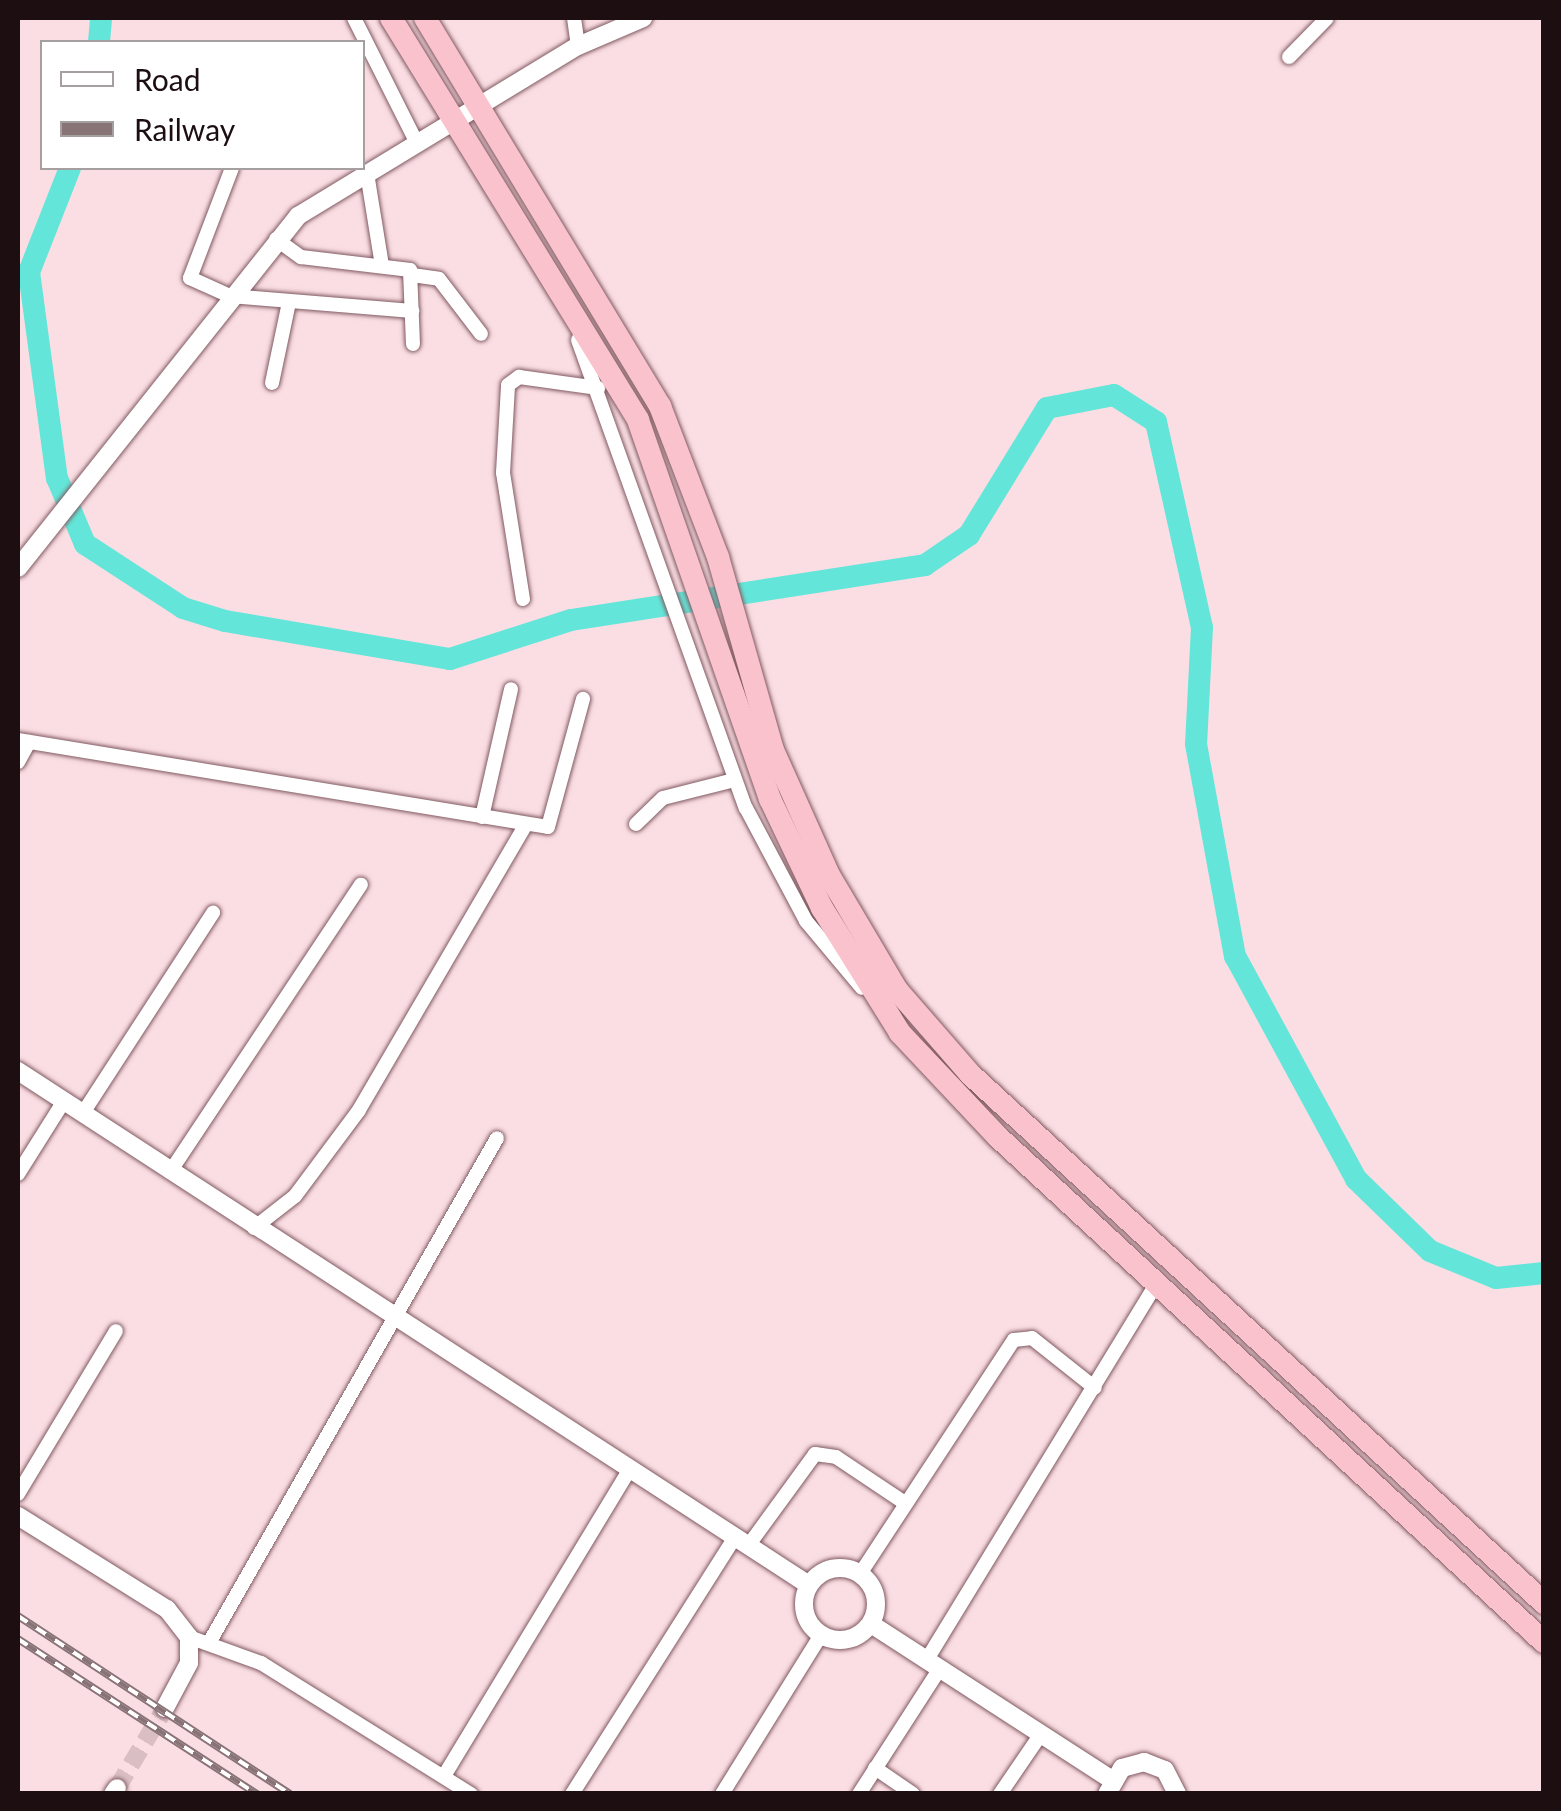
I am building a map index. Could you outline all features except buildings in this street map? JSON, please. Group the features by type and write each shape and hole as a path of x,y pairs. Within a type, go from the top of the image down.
{"highway":[{"path":"391,18 448,124 551,276 638,420 709,636 790,842 887,1014 960,1099 1544,1642"},
{"path":"426,18 475,106 660,406 718,557 737,630 796,808 916,1017 1544,1603"}],"street":[{"path":"354,18 417,143"},
{"path":"574,18 578,46"},
{"path":"18,568 276,239 366,173 475,106 578,46 644,18"},
{"path":"1289,57 1327,18"},
{"path":"231,170 187,273 230,296 412,311"},
{"path":"366,173 382,266"},
{"path":"276,239 301,257 382,266 439,279 481,334"},
{"path":"412,275 413,344"},
{"path":"551,276 598,388 734,780 806,921 887,1014"},
{"path":"272,383 289,302"},
{"path":"523,599 504,472 508,385 519,377 598,388"},
{"path":"482,817 511,689"},
{"path":"18,762 23,741 548,827 582,699"},
{"path":"636,824 664,798 734,780"},
{"path":"254,1228 295,1196 359,1110 525,826"},
{"path":"170,1172 361,884"},
{"path":"83,1113 214,913"},
{"path":"18,1071 254,1228 809,1585"},
{"path":"18,1174 64,1101"},
{"path":"210,1642 391,1316 497,1138"},
{"path":"859,1794 1157,1282"},
{"path":"18,1494 116,1331"},
{"path":"860,1574 1014,1340 1032,1338 1095,1388"},
{"path":"572,1794 742,1542 815,1454 836,1457 905,1503"},
{"path":"444,1776 630,1469"},
{"path":"18,1516 167,1609 189,1637 261,1662 471,1794"},
{"path":"826,1570 860,1574 874,1591 871,1624 842,1640 821,1635 803,1607 809,1585 826,1570"},
{"path":"871,1624 1041,1734 1109,1786 1133,1763 1155,1764 1177,1794"},
{"path":"722,1794 821,1635"},
{"path":"164,1708 188,1663 189,1637"},
{"path":"1000,1794 1041,1734"},
{"path":"876,1768 913,1794"}],"waterway":[{"path":"99,40 101,18"},
{"path":"69,170 29,272 57,478 85,544 183,608 225,621 450,659 571,620 925,565 969,535 1047,408 1114,395 1156,422 1202,627 1196,744 1235,956 1356,1179 1430,1251 1496,1278 1544,1273"}],"tunnel":[{"path":"117,1788 165,1708"}],"railway":[{"path":"18,1616 290,1794"},
{"path":"18,1639 257,1794"}]}
